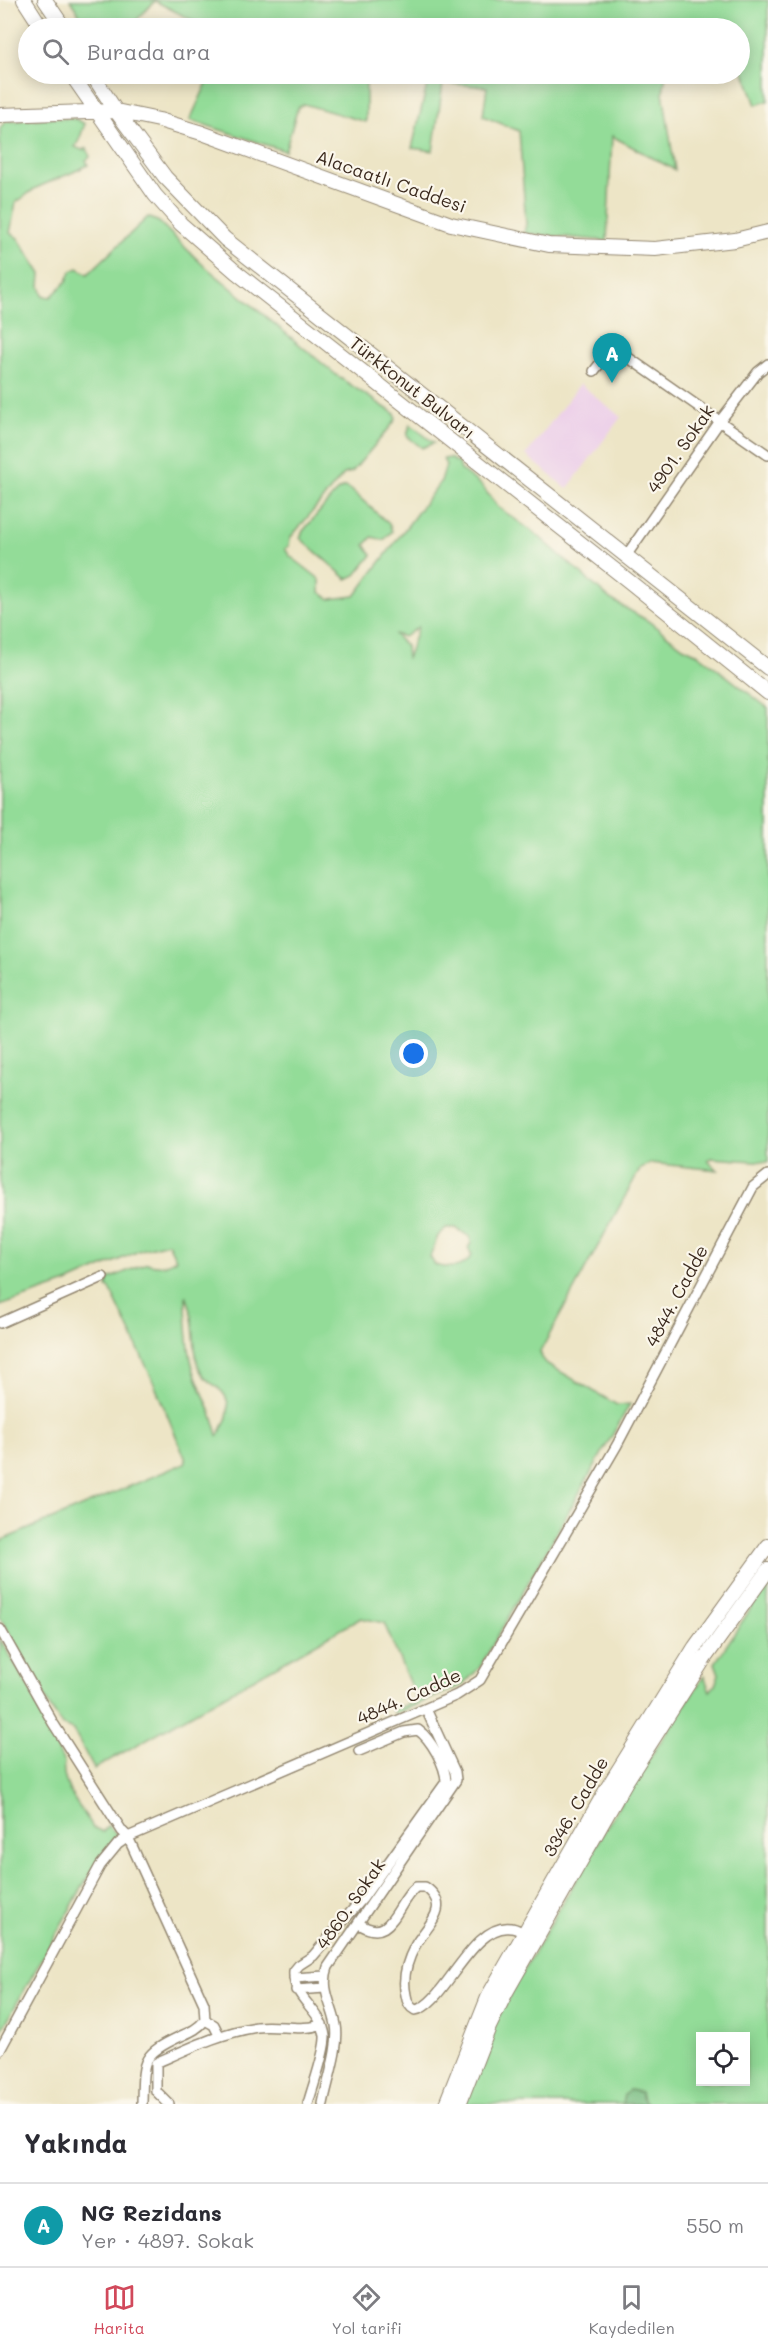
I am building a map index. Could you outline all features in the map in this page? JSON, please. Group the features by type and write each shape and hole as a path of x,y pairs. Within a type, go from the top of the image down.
{"street":[{"path":"24,0 36,18"},
{"path":"45,0 57,18"},
{"name":"Türkkonut Bulvarı","path":"77,84 161,202 236,273 768,693"},
{"name":"Türkkonut Bulvarı","path":"98,84 165,177 225,239 768,668"},
{"name":"Alacaatlı Caddesi","path":"0,115 116,111 159,120 202,133 451,224 549,245 655,249 735,240 768,232"},
{"path":"594,371 613,347 768,455"},
{"name":"4901. Sokak","path":"626,556 720,421 758,372 768,364"},
{"name":"4844. Cadde","path":"0,2050 100,1866 118,1844 128,1837 468,1690 480,1680 617,1445 753,1187 768,1175"},
{"path":"0,1323 103,1277"},
{"name":"3346. Cadde","path":"446,2104 489,1995 608,1787 688,1656 768,1546"},
{"name":"3346. Cadde","path":"459,2104 489,2026 506,1992 625,1783 704,1659 768,1570"},
{"path":"0,1629 53,1723 128,1837 204,2004 205,2020"},
{"name":"4860. Sokak","path":"323,2104 336,2042 336,2026 325,1988 328,1967 456,1780 455,1772 426,1708"},
{"path":"308,2104 325,2038 322,2024 316,2013 296,1990 294,1971 313,1956 363,1898 446,1782 446,1774 425,1734 418,1730 404,1732 359,1751"},
{"path":"358,1923 370,1929 381,1929 391,1922 408,1894 416,1887 425,1887 433,1894 437,1906 435,1920 416,1944 405,1975 406,1997 411,2008 415,2010 424,2008 432,2001 460,1962 485,1938 497,1931 510,1928 524,1933"},
{"path":"294,1978 325,1976"},
{"path":"296,1990 325,1988"},
{"path":"205,2020 214,2025 219,2035"},
{"path":"142,2104 143,2068 146,2059 161,2045 193,2031 205,2020"},
{"path":"169,2104 156,2091 156,2063 219,2035 259,2027 309,2028 322,2024"}],"shaded area":[{"path":"580,384 621,417 567,489 526,455"}],"green space":[{"path":"70,0 768,0 768,101 756,105 748,84 750,18 188,18 155,1 139,18 82,18"},
{"path":"206,84 366,84 366,122 304,104 298,107 285,151 190,120"},
{"path":"443,84 433,151 412,148 427,85"},
{"path":"454,84 664,84 663,92 675,170 612,136 607,241 524,233 526,224 519,131 483,116 487,87"},
{"path":"49,118 76,119 85,124 75,147 82,150 87,148 90,157 86,160 88,165 36,188 16,202 10,233 18,238 41,274 40,286 43,296 51,297 67,281 71,271 78,268 88,274 148,217 159,222 201,263 340,378 395,414 396,419 391,426 352,472 344,474 290,538 289,546 285,549 290,556 320,580 320,592 330,599 355,596 441,481 446,465 443,459 450,458 459,464 461,470 481,485 498,507 536,534 610,599 648,621 683,647 698,654 768,708 768,1162 711,1158 707,1160 718,1170 650,1163 640,1169 540,1352 544,1362 617,1405 630,1404 480,1667 463,1685 394,1714 392,1710 417,1701 384,1623 361,1618 94,1769 73,1730 63,1726 52,1710 0,1617 0,1541 185,1463 186,1460 150,1374 110,1289 107,1287 108,1279 147,1263 162,1265 176,1259 168,1243 141,1250 67,1283 0,1306 0,128 5,122","holes":["418,627 407,659 406,646 394,634 404,637","446,1228 456,1228 470,1237 471,1243 468,1248 472,1255 469,1260 456,1267 435,1265 430,1257 438,1236","186,1295 191,1313 198,1365 204,1376 225,1395 227,1400 227,1415 218,1436 192,1365"]},
{"path":"410,424 434,443 422,448 407,436"},
{"path":"345,487 389,524 392,531 384,540 372,537 365,545 372,555 356,575 347,579 300,538 303,531 338,490"},
{"path":"768,1582 768,2104 459,2104 480,2046 625,1795 704,1676 710,1691 719,1674 715,1663"},
{"path":"0,1639 30,1689 64,1763 64,1777 73,1797 92,1827 103,1832 108,1825 117,1835 99,1858 0,2033"},
{"path":"629,2090 641,2092 646,2104 622,2104 624,2095"}],"place":[{"name":"NG Rezidans","path":"612,383"}]}
